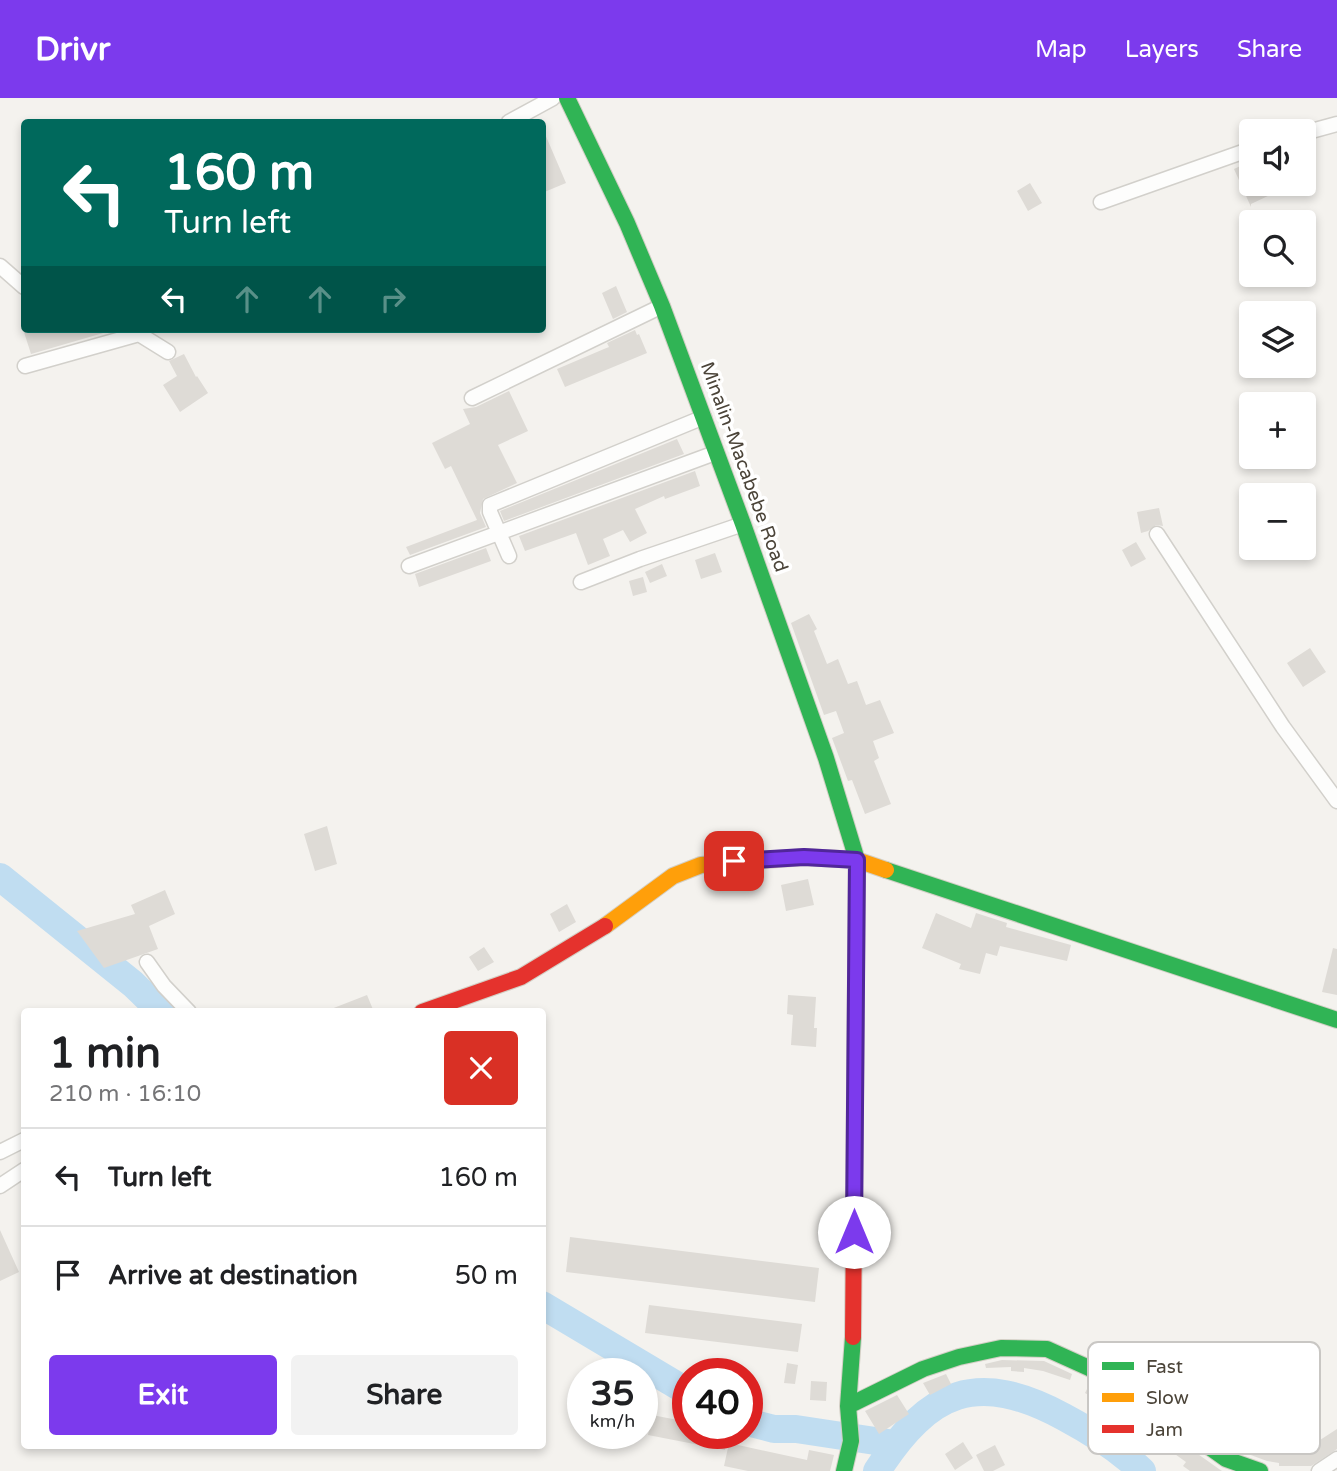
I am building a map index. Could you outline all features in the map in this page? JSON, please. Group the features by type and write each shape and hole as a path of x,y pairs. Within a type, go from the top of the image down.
{"street":[{"path":"514,119 553,98"},
{"name":"Minalin-Macabebe Road","path":"566,98 627,223 662,306 826,758 857,860 853,1338 848,1406 851,1441 844,1471"},
{"path":"1316,130 1337,124"},
{"path":"1101,202 1239,153"},
{"path":"0,266 21,284"},
{"path":"472,398 662,306"},
{"path":"25,366 132,333"},
{"path":"141,333 168,352"},
{"path":"509,556 490,512 490,505 704,417"},
{"path":"410,566 715,453"},
{"path":"581,582 743,524"},
{"path":"1157,534 1283,727 1337,801"},
{"path":"433,1008 522,977 600,930 673,876 701,864 804,857 857,860 1337,1020"},
{"path":"147,962 164,986 185,1008"},
{"path":"0,1152 21,1142"},
{"path":"0,1186 21,1172"},
{"path":"848,1406 923,1370 960,1357 1001,1348 1047,1349 1088,1368"},
{"path":"1219,1454 1260,1471"},
{"path":"1319,1471 1337,1459"}],"building":[{"path":"546,136 566,183 546,191"},
{"path":"1239,167 1239,180 1234,169"},
{"path":"1030,183 1042,203 1028,211 1017,191"},
{"path":"1246,196 1268,196 1251,204 1251,207"},
{"path":"616,286 627,312 613,319 602,293"},
{"path":"635,330 647,353 565,387 557,369 609,347 607,343"},
{"path":"24,333 103,333 31,354"},
{"path":"184,354 208,393 180,412 163,385 177,376 169,361"},
{"path":"509,391 528,431 498,445 517,483 483,499 480,513 486,527 410,555 406,547 477,520 451,466 445,469 432,443 470,424 463,409 476,407"},
{"path":"677,439 684,454 504,521 500,511"},
{"path":"695,471 700,486 665,499 664,496 635,509 647,533 630,542 623,530 603,539 610,556 588,565 576,533 525,551 519,536"},
{"path":"1159,508 1163,526 1156,525 1141,533 1137,512"},
{"path":"1136,542 1146,559 1131,567 1122,550"},
{"path":"486,548 491,561 419,587 415,574"},
{"path":"715,553 722,572 701,579 695,560"},
{"path":"662,564 667,576 650,583 645,572"},
{"path":"643,577 647,592 633,596 629,581"},
{"path":"809,614 817,629 814,631 827,664 838,659 848,684 857,681 866,705 880,700 894,733 873,741 879,758 874,761 891,804 865,814 852,780 848,781 832,738 844,733 836,711 824,715 791,623"},
{"path":"1310,648 1326,672 1303,687 1287,663"},
{"path":"327,826 337,864 315,871 304,834"},
{"path":"808,879 814,905 786,911 781,885"},
{"path":"165,890 175,914 149,926 158,949 104,968 77,931 135,914 131,905"},
{"path":"567,904 576,922 559,932 550,914"},
{"path":"936,913 971,928 976,913 1007,923 1006,927 1071,945 1067,961 1000,946 997,956 986,953 980,974 959,969 961,964 922,948"},
{"path":"484,947 494,962 478,971 469,957"},
{"path":"1333,948 1337,949 1337,995 1322,992"},
{"path":"367,995 372,1008 334,1008"},
{"path":"788,995 816,997 816,1047 791,1045 793,1015 787,1014"},
{"path":"0,1230 19,1272 0,1281"},
{"path":"570,1237 819,1268 815,1302 566,1272"},
{"path":"649,1305 802,1324 798,1352 645,1333"},
{"path":"1002,1360 1044,1361 1072,1374 1070,1380 1024,1368 1024,1372 1011,1371 1011,1367 986,1368 985,1364"},
{"path":"787,1363 798,1365 795,1384 784,1383"},
{"path":"946,1374 951,1384 930,1395 923,1383"},
{"path":"811,1381 827,1382 826,1401 810,1400"},
{"path":"897,1395 909,1414 879,1434 865,1411"},
{"path":"658,1416 672,1419 672,1440 658,1437"},
{"path":"1337,1429 1337,1449 1311,1466 1279,1466 1279,1463 1248,1454 1320,1454 1320,1440"},
{"path":"963,1442 973,1458 955,1470 945,1454"},
{"path":"995,1445 1005,1465 993,1471 984,1471 976,1455"},
{"path":"728,1449 757,1449 807,1460 809,1450 834,1455 830,1471 748,1471 724,1466"},
{"path":"1175,1454 1198,1454 1222,1471 1190,1471 1183,1466 1186,1462"}],"waterway":[{"path":"0,877 133,984 158,1008"},
{"path":"546,1307 672,1382"},
{"path":"877,1471 896,1443 916,1422 936,1406 957,1396 980,1392 1005,1394 1033,1403 1088,1431"},
{"path":"763,1426 895,1444"},
{"path":"1123,1454 1142,1471"}],"traffic: fast":[{"path":"567,98 627,223 662,306 826,758 857,860 856,975"},
{"path":"886,870 1337,1020"},
{"path":"844,1471 851,1441 848,1406 853,1337"},
{"path":"848,1406 923,1369 959,1357 1001,1348 1047,1349 1088,1368"},
{"path":"1219,1454 1260,1471"}],"traffic: slow":[{"path":"605,926 673,876 701,865 805,857 857,860 886,870"}],"traffic: jam":[{"path":"433,1008 521,977 605,926"},
{"path":"853,1337 856,975"}],"route":[{"path":"734,861 804,857 857,860 854,1232"}]}
